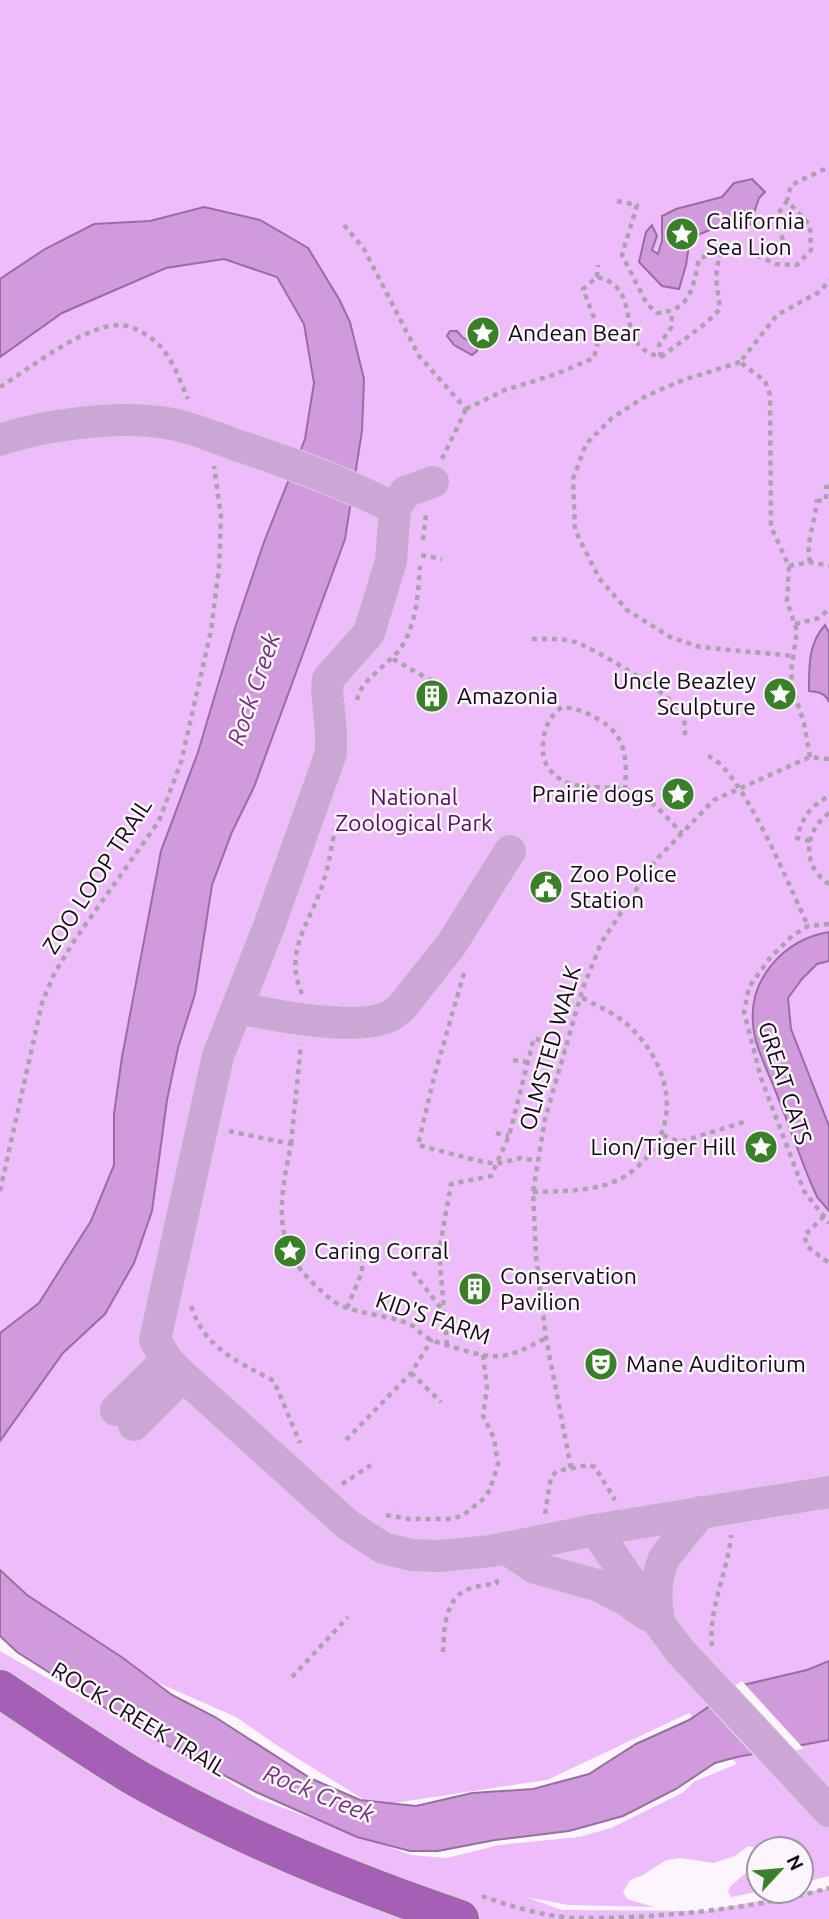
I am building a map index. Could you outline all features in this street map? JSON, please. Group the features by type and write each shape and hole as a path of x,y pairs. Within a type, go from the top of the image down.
{"main road":[{"path":"0,1689 115,1765 200,1812 308,1862 470,1907"}],"street":[{"path":"0,440 38,430 85,424 119,420 157,421 184,426 267,455 389,506"},
{"path":"389,506 405,492 433,482"},
{"path":"389,506 391,561 369,633 328,679 331,753 269,926 218,1056 155,1340 175,1368 348,1525 383,1548 411,1555 468,1554 500,1563 535,1568 597,1585 659,1623"},
{"path":"237,1008 291,1018 365,1023 391,1016 401,1008 451,945 510,851"},
{"path":"125,1418 175,1368"},
{"path":"500,1563 595,1530 829,1492"},
{"path":"659,1623 654,1598 656,1580 664,1558 701,1512"},
{"path":"595,1530 680,1651 829,1811"}],"path":[{"path":"783,240 775,218 787,201 791,185 829,167"},
{"path":"617,201 637,205 622,255 647,304 657,313 672,312 689,298 699,259 709,254 719,255 744,250 776,264 797,265 811,250 810,225 787,201"},
{"path":"344,225 364,249 419,356 466,409"},
{"path":"597,277 611,280 621,289 633,336 647,354 661,357 720,309 716,278 719,255"},
{"path":"356,709 357,696 364,682 393,659 404,643 414,619 425,519 433,482 466,409 505,390 594,359 600,333 583,289 597,277 598,265"},
{"path":"793,656 700,647 670,638 627,610 599,578 575,530 573,479 586,444 612,418 646,396 683,380 740,362 776,315 821,291 829,280"},
{"path":"661,357 659,345 671,328 672,312"},
{"path":"0,387 88,331 121,324 146,335 162,348 173,365 191,408"},
{"path":"740,362 765,382 771,395 771,527 789,566 787,601 797,631 791,671 793,690 804,723 810,757"},
{"name":"ZOO LOOP TRAIL","path":"0,1191 42,1003 54,974 76,937 159,821 181,762 211,631 219,568 222,517 213,453"},
{"path":"810,562 807,547 816,517 817,500 826,500 826,487 829,487"},
{"path":"421,555 442,559"},
{"path":"789,566 810,562 829,566"},
{"path":"795,624 819,618 829,609"},
{"path":"532,639 575,642 607,657 674,704 684,720 684,740"},
{"path":"393,659 439,685"},
{"path":"625,790 627,765 624,747 611,726 573,708 562,707 552,715 544,734 543,756 557,778 576,786 609,787 643,796 682,833"},
{"path":"708,755 738,788 763,828 808,926 829,924"},
{"name":"OLMSTED WALK","path":"571,1468 546,1338 536,1256 533,1192 545,1119 580,997 601,943 655,861 714,800 810,757 829,758"},
{"path":"810,841 797,838 803,820 809,810 829,796"},
{"path":"829,813 819,821 810,841 811,863 829,884"},
{"path":"307,1003 295,978 293,964 302,930 321,889 330,859 335,824"},
{"name":"GREAT CATS","path":"808,926 792,936 770,958 749,987 744,1012 761,1078 804,1191 829,1223"},
{"path":"466,965 418,1144 496,1164 521,1158 537,1161"},
{"path":"533,1192 591,1188 618,1180 637,1168 663,1135 668,1112 666,1087 655,1061 630,1027 613,1014 580,997"},
{"path":"447,1345 445,1296 439,1252 451,1184 491,1177 509,1136 534,1038 565,1050"},
{"path":"301,1041 282,1195 281,1214 289,1251 294,1263 312,1283 329,1298 347,1308 362,1272 362,1246"},
{"path":"513,1060 528,1062"},
{"path":"663,1135 680,1142 744,1122"},
{"path":"233,1132 290,1144"},
{"path":"496,1133 509,1136"},
{"path":"824,1216 804,1236 808,1247 829,1264"},
{"path":"413,1272 444,1312"},
{"path":"188,1296 195,1318 209,1340 232,1360 274,1381 303,1448"},
{"name":"KID'S FARM","path":"347,1308 415,1326 424,1336 495,1358 513,1354 546,1338"},
{"path":"346,1440 411,1373 432,1339"},
{"path":"381,1513 400,1518 449,1519 462,1516 471,1510 490,1490 498,1464 498,1450 483,1416 487,1388 482,1354"},
{"path":"411,1373 441,1402"},
{"path":"346,1493 338,1487 372,1465"},
{"path":"544,1522 551,1477 557,1471 571,1468 589,1465 595,1467 619,1507"},
{"path":"713,1651 713,1614 730,1549 732,1529"},
{"path":"443,1652 448,1613 456,1599 469,1589 497,1583 500,1563"},
{"path":"292,1677 348,1617"},
{"path":"470,1907 573,1918 631,1918 698,1913 829,1888"}],"green space":[{"name":"National Zoological Park","path":"0,0 829,0 829,1876 815,1880 815,1835 745,1835 745,1848 735,1856 713,1863 681,1858 666,1860 630,1880 623,1892 627,1899 654,1907 569,1905 526,1897 562,1910 705,1911 745,1904 815,1905 815,1891 829,1888 829,1919 0,1919 0,1651 259,1799 411,1855 447,1858 499,1845 579,1837 611,1828 682,1793 695,1781 737,1764 689,1713 547,1780 374,1806 236,1717 83,1650 0,1621"},
{"path":"745,1874 745,1894 731,1897 728,1892"}],"water":[{"name":"California Sea Lion","path":"752,179 765,192 759,198 750,225 727,223 690,238 679,289 662,286 639,262 646,232 652,225 657,236 652,250 658,254 662,241 662,216 676,209 722,197 734,183"},
{"name":"Rock Creek","path":"204,207 260,220 308,248 350,322 364,379 362,431 345,539 254,787 232,832 212,885 195,994 178,1048 167,1100 152,1211 134,1263 105,1314 63,1353 0,1441 0,1333 39,1303 91,1221 114,1165 114,1114 122,1057 161,851 198,752 264,542 305,439 314,383 304,324 277,277 224,259 166,268 62,313 0,357 0,279 45,249 94,224 150,221"},
{"path":"450,331 457,331 477,346 477,351 472,355 454,345 447,336"},
{"path":"825,625 829,633 829,702 821,694 809,691 812,648"},
{"path":"829,932 829,961 817,964 788,998 791,1029 829,1126 829,1211 817,1197 758,1049 753,1006 757,990 773,963 798,943"},
{"name":"Rock Creek","path":"0,1570 27,1595 123,1658 172,1695 215,1717 310,1778 360,1800 416,1806 472,1793 533,1789 589,1774 636,1744 689,1720 739,1686 807,1670 829,1661 829,1740 715,1763 676,1789 623,1816 569,1831 495,1840 438,1851 410,1851 357,1837 256,1792 149,1736 17,1652 0,1636"}],"pier":[{"path":"742,1681 804,1749 755,1757 706,1704"}],"place":[{"name":"California Sea Lion","path":"682,234"},
{"name":"Andean Bear","path":"483,333"},
{"name":"Uncle Beazley Sculpture","path":"780,694"},
{"name":"Amazonia","path":"432,696"},
{"name":"Prairie dogs","path":"678,794"},
{"name":"Zoo Police Station","path":"546,887"},
{"name":"Lion/Tiger Hill","path":"761,1147"},
{"name":"Caring Corral","path":"290,1251"},
{"name":"Conservation Pavilion","path":"475,1289"},
{"name":"Mane Auditorium","path":"601,1364"}]}
